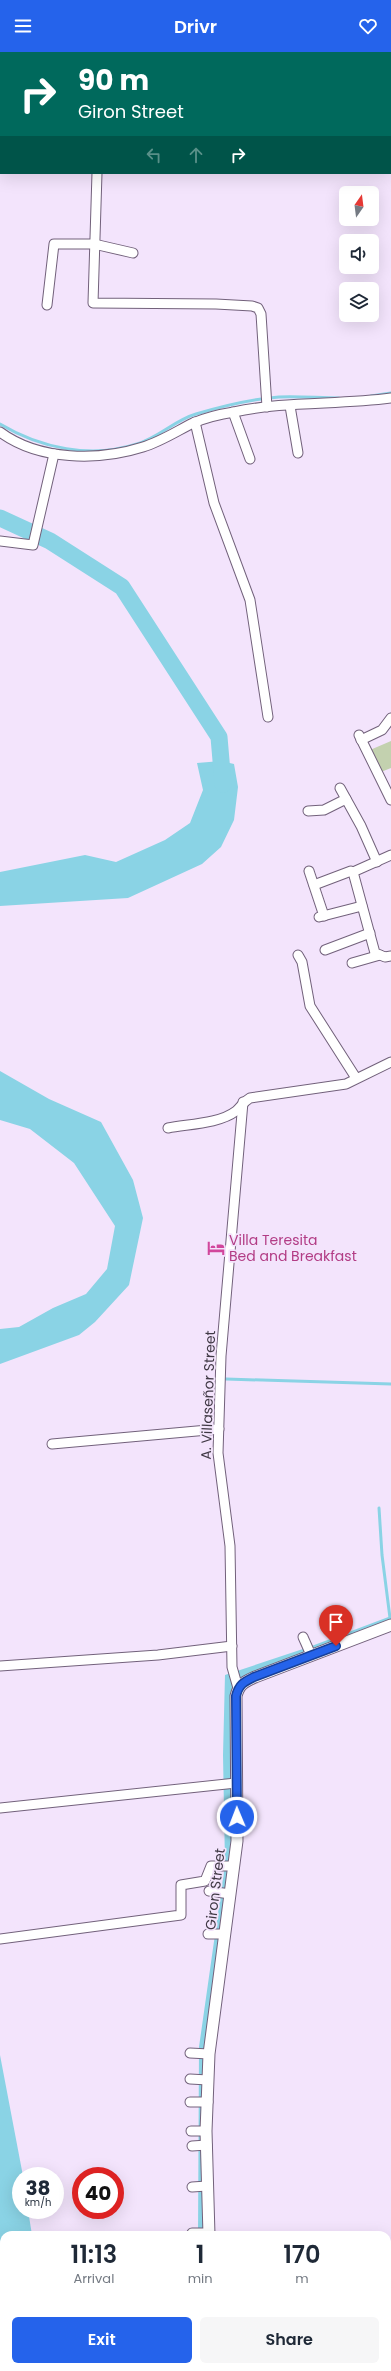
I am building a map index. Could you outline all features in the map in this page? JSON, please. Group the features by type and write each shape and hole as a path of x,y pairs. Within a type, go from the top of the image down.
{"street":[{"path":"97,174 93,303 216,304 252,306 258,308 261,314 267,404"},
{"path":"47,305 54,244 94,244 133,253"},
{"path":"0,432 39,452 54,454 105,455 144,447 195,422 267,404 290,406 357,403 391,398"},
{"path":"290,406 298,453"},
{"path":"233,412 250,459"},
{"path":"195,422 214,503 250,600 268,717"},
{"path":"0,540 33,545 42,513 54,454"},
{"path":"391,718 382,730 360,738 391,800"},
{"path":"340,788 361,826 377,862"},
{"path":"308,811 324,810 346,799"},
{"path":"380,955 375,952 353,872 391,855"},
{"path":"309,871 321,917 362,906"},
{"path":"314,886 351,871"},
{"path":"325,950 370,934"},
{"path":"352,963 380,955 391,956"},
{"path":"298,956 302,962 310,1006 356,1078"},
{"path":"168,1128 219,1118 236,1111 243,1102 250,1098 346,1084 391,1062"},
{"name":"A. Villaseñor Street","path":"237,1683 232,1667 230,1546 218,1453 221,1356 243,1102"},
{"path":"52,1444 219,1429"},
{"path":"237,1683 242,1683 309,1651 391,1626"},
{"path":"303,1637 309,1651"},
{"path":"0,1666 158,1655 232,1646"},
{"name":"Giron Street","path":"208,2231 205,2145 207,2054 228,1894 229,1866 237,1841 231,1784 237,1683"},
{"path":"0,1808 231,1784"},
{"path":"0,1938 181,1915 181,1885 205,1881 211,1866 229,1866"},
{"path":"209,1891 228,1894"},
{"path":"208,1934 223,1934"},
{"path":"190,2053 207,2054"},
{"path":"190,2079 206,2080"},
{"path":"190,2102 206,2102"},
{"path":"191,2131 205,2131"},
{"path":"192,2146 205,2145"},
{"path":"192,2187 206,2186"}],"green space":[{"path":"391,741 391,768 381,772 370,750"}],"water":[{"path":"221,761 234,764 238,787 234,820 221,847 202,864 128,898 0,906 0,872 85,855 116,862 165,840 190,823 203,790 197,763"},
{"path":"0,1071 49,1099 101,1122 133,1180 143,1218 129,1285 95,1322 79,1335 0,1364 0,1329 19,1327 53,1308 86,1294 107,1269 115,1226 74,1163 30,1129 0,1120"},
{"path":"391,1616 391,1619 242,1677 234,1683 231,1860 219,1948 205,2231 198,2231 199,2047 225,1864 223,1755 225,1675 309,1647"},
{"path":"0,2055 21,2167 12,2167 12,2219 29,2219 31,2231 0,2231"}],"waterway":[{"path":"371,396 391,393"},
{"path":"0,424 15,432 49,445 66,449 102,451 137,444 152,438 188,417 237,403 279,397 339,398"},
{"path":"0,518 50,541 122,587 219,737 223,784"},
{"path":"226,1379 391,1384"},
{"path":"379,1508 382,1555 390,1618"}],"place":[{"name":"Villa Teresita Bed and Breakfast","path":"216,1248"}],"route":[{"path":"237,1817 236,1696 238,1688 242,1683 254,1677 336,1646"}]}
